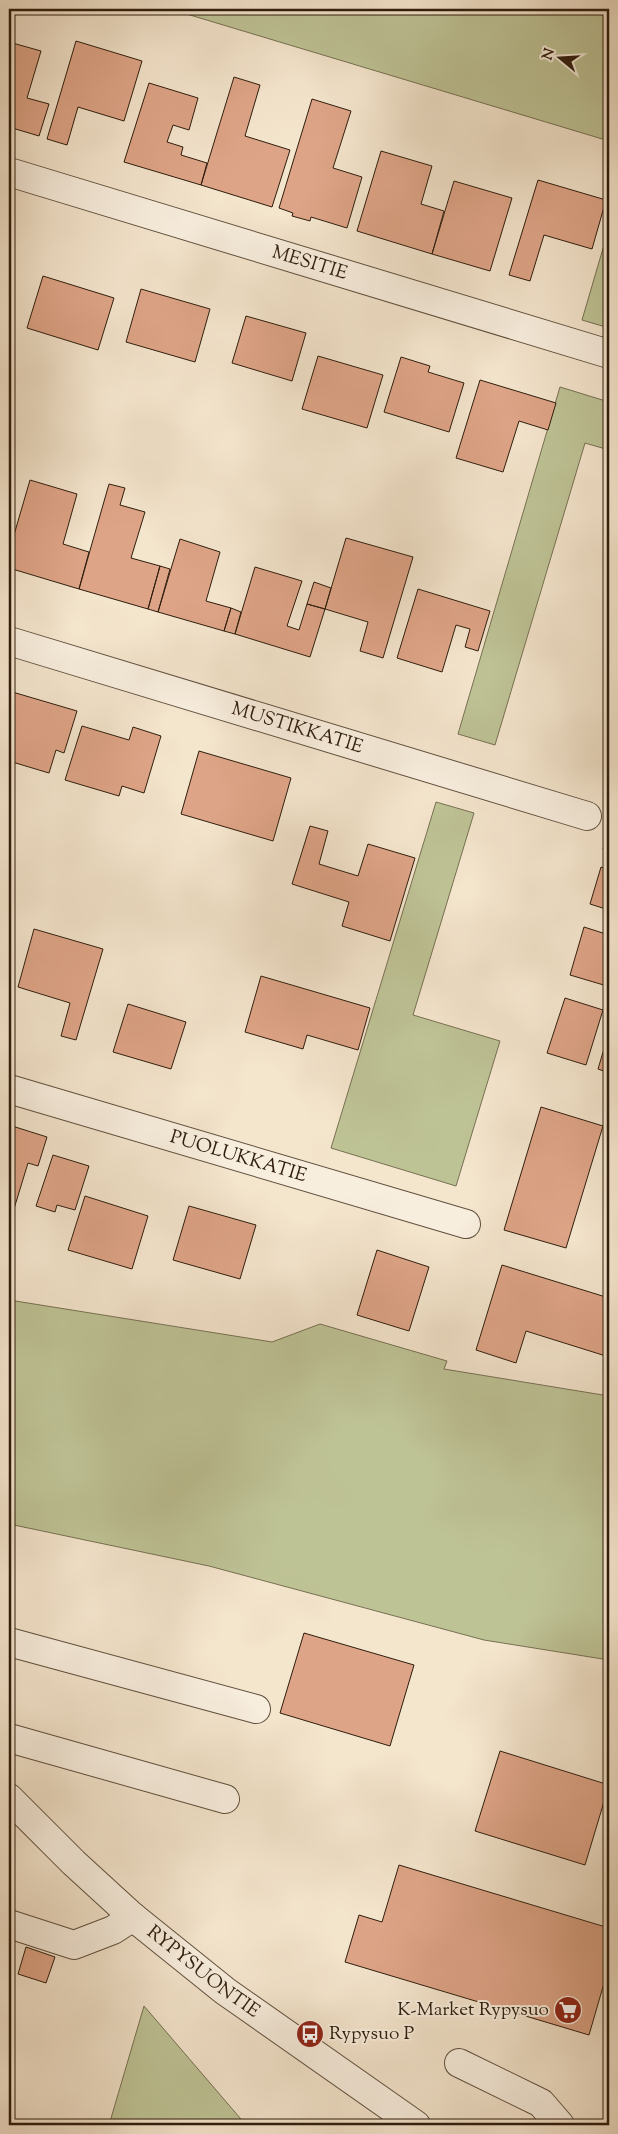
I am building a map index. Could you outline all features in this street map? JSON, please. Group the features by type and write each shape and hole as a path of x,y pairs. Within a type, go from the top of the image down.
{"street":[{"name":"MESITIE","path":"9,172 609,354"},
{"name":"MUSTIKKATIE","path":"9,640 587,816"},
{"name":"PUOLUKKATIE","path":"9,1089 466,1224"},
{"path":"9,1642 256,1709"},
{"path":"9,1738 225,1799"},
{"name":"RYPYSUONTIE","path":"9,1798 74,1863 134,1917 234,1998 416,2125"},
{"path":"9,1924 74,1945 113,1930 134,1917"},
{"path":"459,2063 540,2103 560,2125"}],"green space":[{"path":"170,9 609,9 609,141"},
{"path":"609,228 609,328 582,320"},
{"path":"560,387 609,402 609,450 585,443 495,745 458,734"},
{"path":"436,802 474,813 413,1015 500,1041 456,1186 331,1148"},
{"path":"9,1300 272,1342 320,1324 447,1361 444,1369 609,1396 609,1660 484,1640 209,1566 9,1524"},
{"path":"144,2006 246,2125 109,2125"}],"building":[{"path":"76,41 142,61 124,121 78,107 67,145 47,139"},
{"path":"9,42 41,51 27,98 49,104 39,136 9,127"},
{"path":"234,77 260,85 245,136 290,150 272,207 201,185"},
{"path":"149,83 198,98 189,130 173,125 167,142 183,147 181,155 207,163 201,185 124,162"},
{"path":"312,99 351,111 333,168 362,177 347,228 311,217 310,221 292,216 293,213 279,208"},
{"path":"381,151 432,166 421,204 444,211 432,254 357,231"},
{"path":"538,180 606,200 592,249 544,235 530,281 509,275"},
{"path":"454,181 512,198 490,271 432,254"},
{"path":"43,276 114,298 98,350 27,328"},
{"path":"141,289 210,309 195,362 126,342"},
{"path":"246,316 306,333 292,381 232,363"},
{"path":"318,356 383,375 367,428 302,409"},
{"path":"401,357 430,366 428,372 464,383 449,432 384,412"},
{"path":"480,380 556,403 548,430 519,421 503,472 456,458"},
{"path":"30,480 77,494 63,544 89,552 79,589 9,568 9,552"},
{"path":"109,484 125,488 120,505 145,512 131,558 160,566 148,609 79,589"},
{"path":"346,538 413,557 383,658 360,651 368,622 325,609"},
{"path":"180,539 220,552 206,601 231,608 224,631 158,612"},
{"path":"160,566 170,569 158,612 148,609"},
{"path":"255,567 302,581 287,626 299,630 307,604 325,609 310,657 235,634"},
{"path":"314,582 331,588 325,609 307,604"},
{"path":"418,589 490,611 478,651 465,647 470,629 456,625 442,672 397,658"},
{"path":"231,608 241,612 235,634 224,631"},
{"path":"9,691 77,711 64,753 56,750 49,773 9,761"},
{"path":"82,726 129,740 133,727 161,736 144,793 122,786 119,796 65,780"},
{"path":"199,751 291,778 273,841 181,814"},
{"path":"310,826 328,831 319,864 358,876 368,844 415,858 390,941 342,926 349,902 292,884"},
{"path":"609,831 609,851 603,849"},
{"path":"601,867 609,870 609,910 590,904"},
{"path":"584,927 609,935 609,978 607,986 570,975"},
{"path":"34,929 103,949 76,1040 61,1036 70,1003 18,987"},
{"path":"261,976 370,1008 358,1050 307,1035 303,1049 245,1032"},
{"path":"565,998 603,1010 586,1065 547,1053"},
{"path":"128,1004 186,1022 171,1069 113,1052"},
{"path":"609,1032 609,1073 598,1069"},
{"path":"541,1107 603,1126 566,1248 504,1230"},
{"path":"9,1125 47,1137 38,1166 28,1163 9,1225"},
{"path":"53,1155 89,1166 75,1210 57,1205 55,1212 36,1206"},
{"path":"85,1196 148,1216 132,1269 68,1250"},
{"path":"189,1206 256,1225 240,1279 173,1260"},
{"path":"377,1250 429,1267 409,1331 357,1315"},
{"path":"502,1265 609,1298 609,1357 526,1331 516,1363 476,1350"},
{"path":"304,1633 414,1665 390,1746 280,1713"},
{"path":"500,1751 609,1785 585,1865 475,1831"},
{"path":"399,1865 609,1928 609,1966 589,2035 345,1962 359,1915 382,1922"},
{"path":"26,1947 55,1957 46,1983 18,1974"}],"place":[{"name":"K-Market Rypysuo","path":"568,2010"},
{"name":"Rypysuo P","path":"310,2034"}]}
